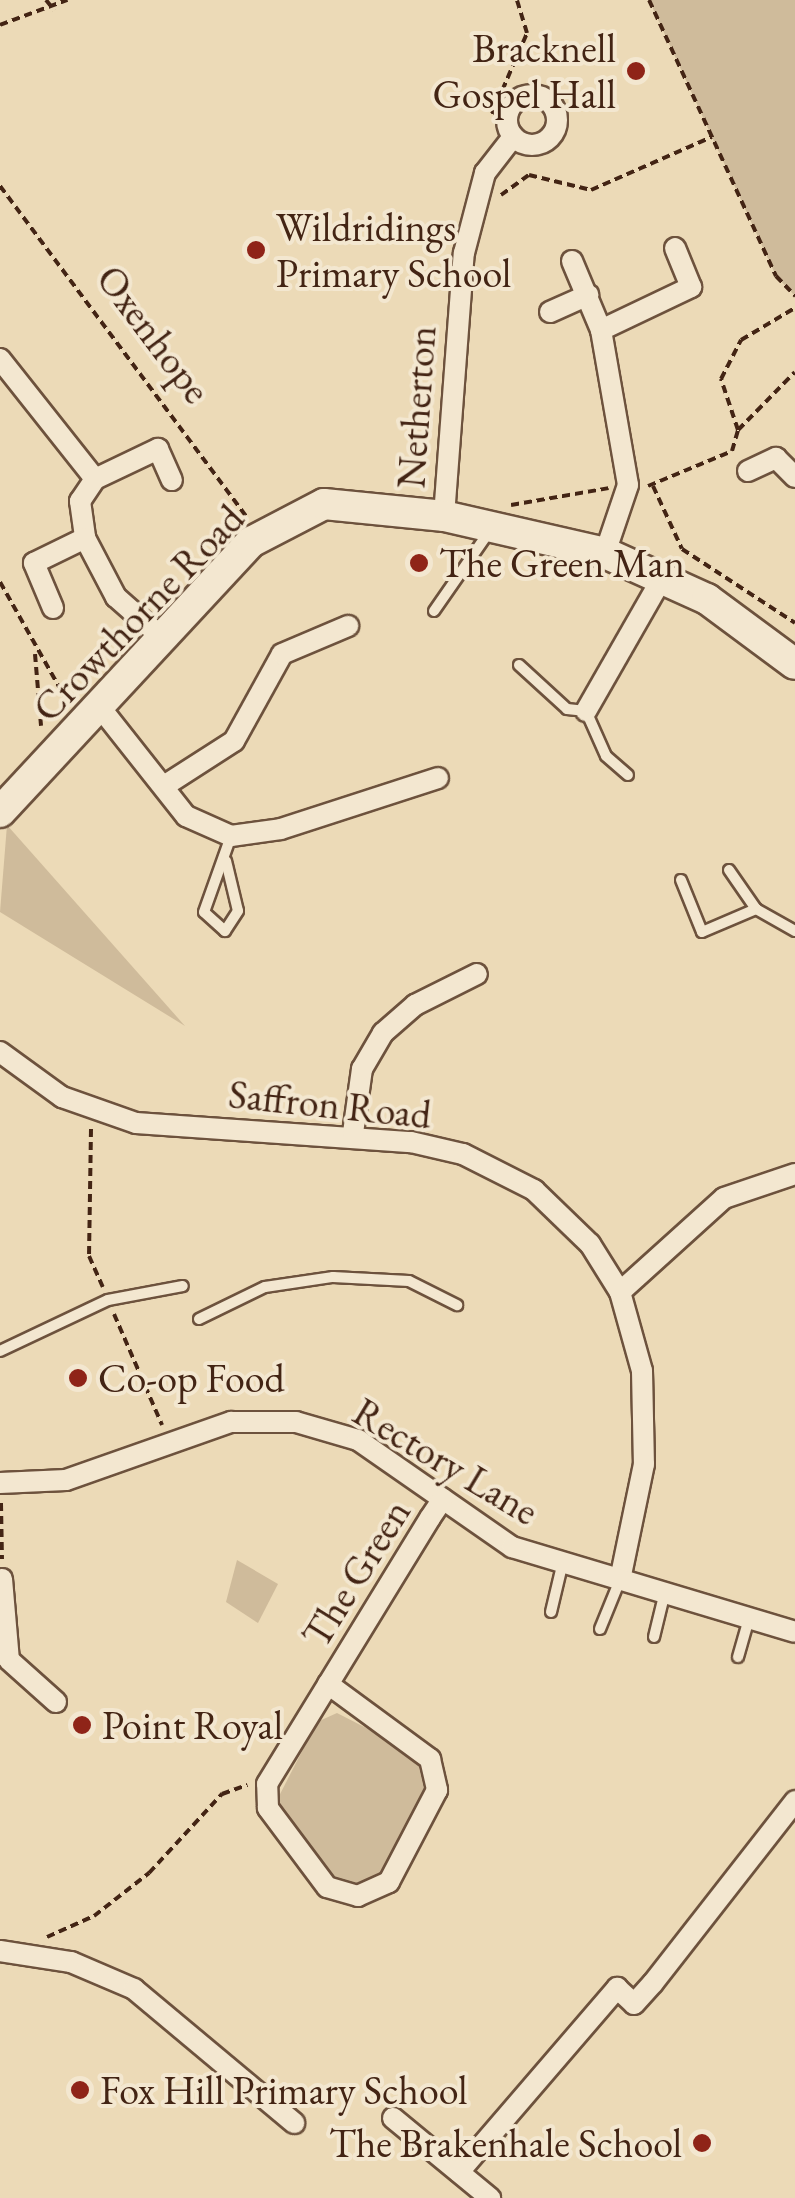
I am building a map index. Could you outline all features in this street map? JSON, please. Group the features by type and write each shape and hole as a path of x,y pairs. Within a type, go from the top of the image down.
{"street":[{"name":"Netherton","path":"444,516 464,254 485,173 513,138"},
{"path":"602,330 691,287 675,248"},
{"path":"572,260 602,330 628,485 605,553"},
{"path":"550,312 588,295"},
{"path":"0,360 96,479 80,501 85,538 116,597 165,640"},
{"name":"Oxenhope","path":"96,479 158,449 172,480"},
{"path":"748,471 776,458 795,477"},
{"name":"Crowthorne Road","path":"0,812 103,711 250,542 304,509 345,502 444,516 501,516 664,576 795,664"},
{"path":"53,608 34,563 85,538"},
{"path":"586,711 664,576"},
{"path":"164,786 234,741 282,654 348,626"},
{"path":"103,711 186,816 231,836 428,782 428,806"},
{"path":"353,1133 362,1069 383,1033 415,1004 477,974"},
{"name":"Saffron Road","path":"0,1052 92,1110 136,1123 353,1133 463,1154 534,1190 590,1244 620,1292 642,1372 647,1438 620,1580"},
{"path":"620,1292 724,1198 795,1174"},
{"name":"Rectory Lane","path":"1,1491 66,1480 231,1422 272,1420 358,1440 512,1547 562,1566 665,1592 795,1632"},
{"name":"The Green","path":"328,1684 430,1758 437,1790 389,1882 358,1896 327,1887 268,1808 267,1784 328,1684 443,1499"},
{"path":"1,1579 9,1660 56,1702"},
{"path":"459,2172 617,1988 634,2004 795,1801"},
{"path":"0,1951 71,1962 134,1989 294,2123"},
{"path":"393,2118 490,2198"}],"lane":[{"path":"434,612 480,556 501,516"},
{"path":"519,665 567,709 586,711 606,756 628,775"},
{"path":"226,862 238,911 226,931 204,912 226,862 231,836"},
{"path":"729,870 756,910 795,931"},
{"path":"681,880 702,932 756,910"},
{"path":"199,1319 265,1288 333,1276 409,1281 458,1305"},
{"path":"0,1351 108,1300 183,1286"},
{"path":"551,1612 562,1566"},
{"path":"600,1629 620,1580"},
{"path":"654,1637 665,1592"},
{"path":"738,1657 749,1619"}],"path":[{"path":"46,0 54,10"},
{"path":"0,25 54,10 67,0"},
{"path":"492,114 527,33 517,0"},
{"path":"649,0 776,276 795,296"},
{"path":"497,198 529,175 591,190 712,136"},
{"name":"Oxenhope","path":"0,186 252,524"},
{"path":"738,430 721,379 741,340 795,308"},
{"path":"501,516 628,485 653,486 732,451 738,430 795,372"},
{"path":"653,486 682,549 795,623"},
{"path":"0,582 66,699"},
{"path":"35,649 41,726"},
{"path":"92,1110 89,1256 164,1430"},
{"path":"1,1491 1,1579"},
{"path":"42,1939 94,1916 149,1873 222,1794 267,1784"}],"shaded area":[{"path":"649,0 795,0 795,296 776,276"},
{"path":"7,825 185,1026 0,912"},
{"path":"237,1560 278,1584 258,1623 226,1602"},
{"path":"337,1713 417,1754 433,1782 390,1873 359,1891 328,1872 277,1800 317,1722"}],"place":[{"name":"Bracknell Gospel Hall","path":"636,71"},
{"name":"Wildridings Primary School","path":"256,250"},
{"name":"The Green Man","path":"419,563"},
{"name":"Co-op Food","path":"78,1378"},
{"name":"Point Royal","path":"82,1725"},
{"name":"Fox Hill Primary School","path":"80,2090"},
{"name":"The Brakenhale School","path":"702,2143"}]}
